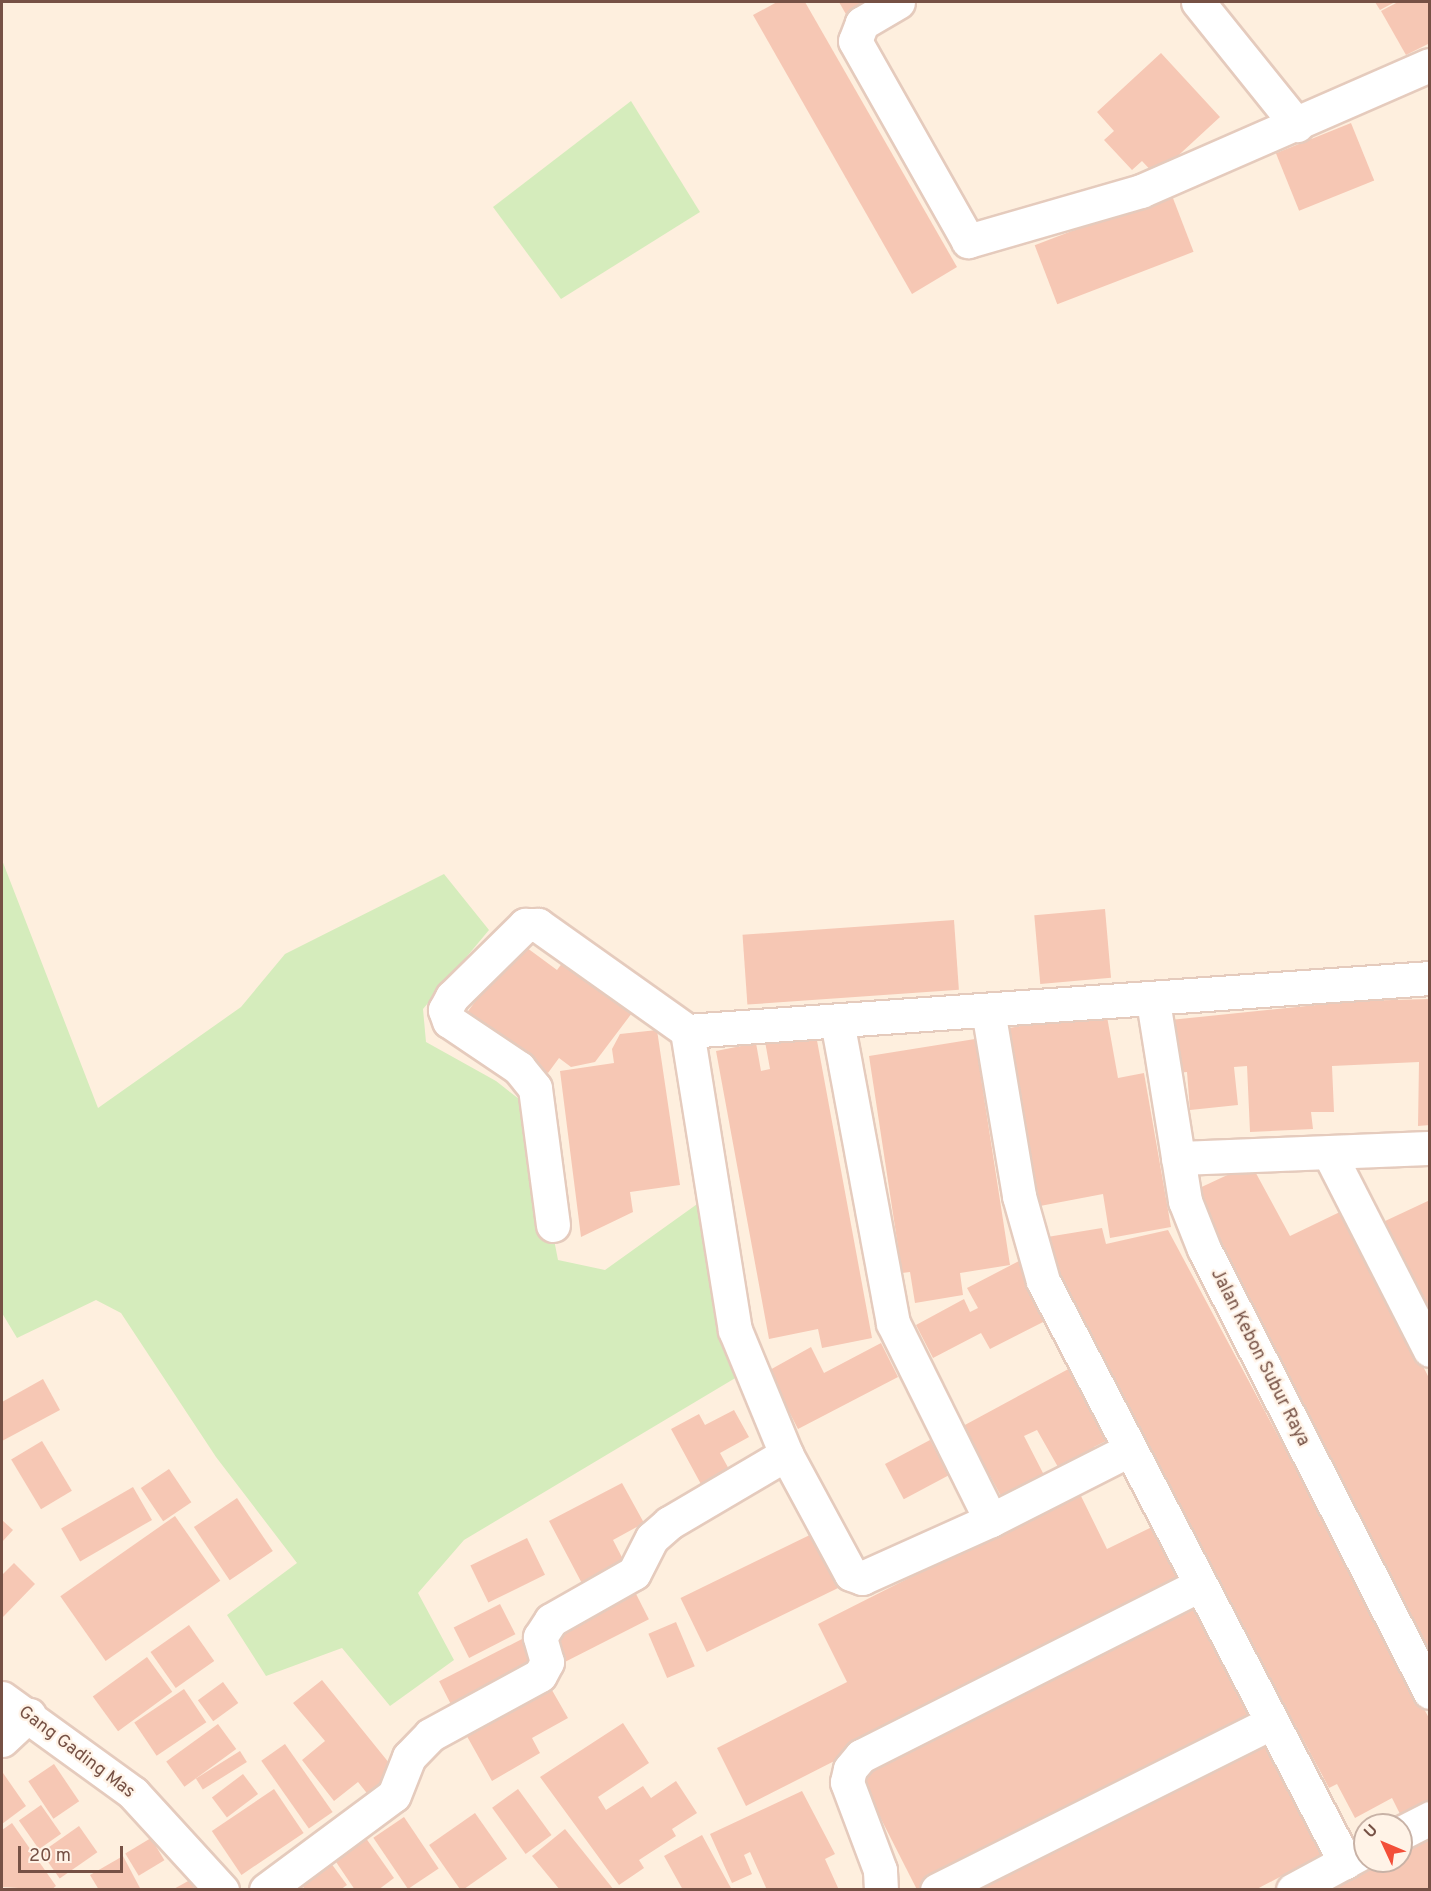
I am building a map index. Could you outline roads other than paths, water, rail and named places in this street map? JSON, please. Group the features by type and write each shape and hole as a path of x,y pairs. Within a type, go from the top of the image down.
{"street":[{"path":"898,2 862,23 855,41 968,241 1141,191 1297,125 1430,65"},
{"path":"1203,3 1297,125"},
{"path":"553,1226 536,1088 519,1068 449,1021 445,1010 452,997 522,926 533,924 687,1031 1153,1001 1430,978"},
{"name":"Jalan Kebon Subur Raya","path":"1153,1001 1185,1201 1204,1249 1430,1692"},
{"path":"988,1010 1030,1247 1042,1281 1270,1723 1353,1854"},
{"path":"837,1021 893,1323 991,1520"},
{"path":"687,1031 735,1330 786,1454 854,1577 862,1578 991,1520 1129,1450"},
{"path":"1178,1158 1329,1154 1430,1148"},
{"path":"1329,1154 1430,1350"},
{"path":"266,1890 394,1796 409,1757 430,1735 540,1675 547,1662 540,1637 551,1620 634,1573 652,1538 669,1523 786,1454"},
{"path":"881,1890 880,1870 847,1782 850,1769 861,1756 1199,1585"},
{"name":"Gang Gading Mas","path":"2,1698 29,1715 133,1793 222,1890"},
{"path":"2,1740 29,1715"},
{"path":"937,1890 1270,1723"},
{"path":"1413,1827 1430,1818"},
{"path":"1293,1890 1353,1858"}]}
